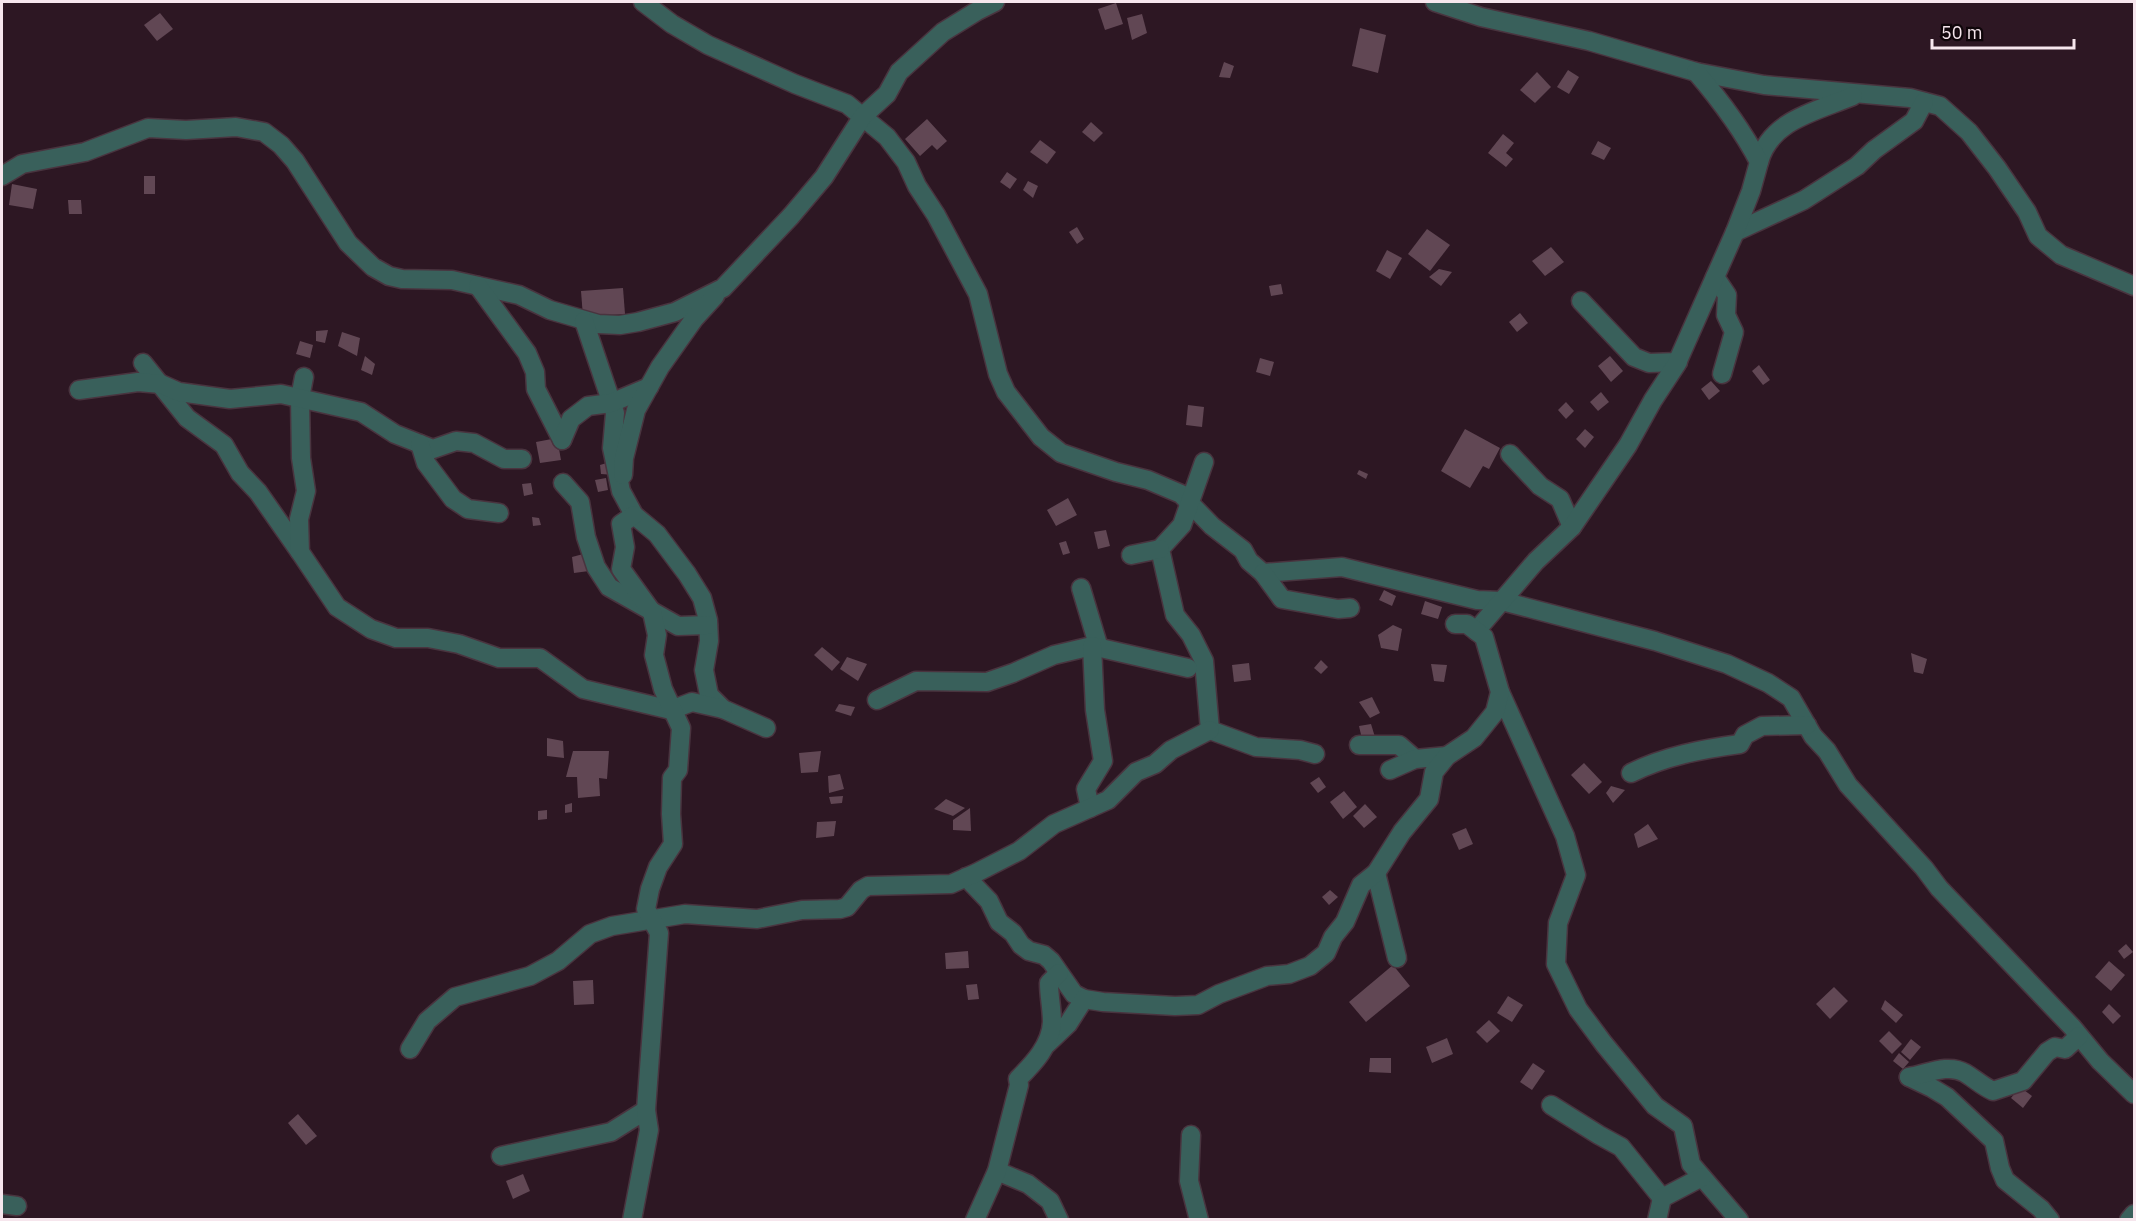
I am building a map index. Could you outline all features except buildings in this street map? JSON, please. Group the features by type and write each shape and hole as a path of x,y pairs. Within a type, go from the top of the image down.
{"street":[{"path":"643,2 672,24 708,45 795,84 847,104 887,137 906,162 917,186 936,215 978,294 998,374 1006,392 1041,437 1061,453 1116,472 1148,480 1181,494 1212,526 1243,550 1250,561 1272,572 1297,591 1302,603 1338,609 1350,608"},
{"path":"621,491 624,458 636,410 660,367 694,319 784,224 824,177 863,116 887,94 899,72 943,32 977,10 995,2"},
{"path":"1435,2 1481,17 1589,41 1696,72 1764,85 1910,98 1940,106 1969,132 2021,203 2038,236 2061,255 2134,286"},
{"path":"1696,72 1718,97 1759,162"},
{"path":"1476,631 1536,561 1572,528 1628,445 1653,400 1678,362 1735,232 1751,191 1762,149 1777,130 1857,94"},
{"path":"1735,232 1804,200 1857,166 1874,150 1914,121 1924,102"},
{"path":"2,176 22,164 86,152 148,128 186,130 236,127 264,132 281,145 348,243 373,267 389,276 402,279 452,280 519,295 550,310 584,321 620,325 675,312 723,288"},
{"path":"1715,277 1727,295 1726,315 1734,332 1722,374"},
{"path":"478,286 527,353 536,372 536,389 562,440 571,419 588,406 611,403 649,387"},
{"path":"1581,301 1634,357 1649,363 1678,362"},
{"path":"584,321 615,413 612,448 621,491 634,515 657,534 702,598 709,641 704,670 709,695 723,709"},
{"path":"143,363 187,418 224,445 240,473 258,492 337,607 371,629 396,638 429,638 459,644 499,658 540,658 583,689 672,710 692,702 723,709 766,728"},
{"path":"300,552 299,519 306,490 301,458 300,398 304,378"},
{"path":"79,390 138,382 162,384 179,392 230,399 281,394 362,412 395,434 433,449 456,441 474,443 504,459 522,459"},
{"path":"420,444 426,462 453,499 468,509 499,513"},
{"path":"1510,454 1540,486 1560,499 1572,528"},
{"path":"1131,555 1160,549 1182,525 1204,462"},
{"path":"563,483 580,502 586,537 596,567 609,587 678,626 708,625"},
{"path":"632,1220 649,1130 646,1110 659,933 646,909 658,867 673,844 672,778 678,770 681,728 672,710 654,655 657,635 652,612 621,569 625,547 621,524 634,515"},
{"path":"1160,549 1175,615 1191,635 1204,661 1209,730"},
{"path":"1272,572 1342,567 1477,600 1502,601 1655,641 1727,664 1768,683 1791,698 1813,736 1827,751 1848,785 2100,1061 2134,1094"},
{"path":"1082,588 1096,647 1095,710 1103,761 1086,789 1090,808"},
{"path":"1455,624 1467,624 1484,637 1500,692 1565,836 1576,875 1558,923 1556,964 1578,1009 1610,1052 1655,1106 1683,1126 1691,1164 1739,1220"},
{"path":"877,700 916,681 987,682 1013,674 1054,655 1096,647 1188,668"},
{"path":"966,877 989,901 999,922 1013,933 1021,945 1029,951 1044,955 1074,994 1084,999 1175,1006 1197,1005 1219,994 1268,976 1289,974 1310,966 1326,953 1333,937 1345,922 1361,885 1376,873 1402,832 1429,799 1434,772 1447,756 1474,738 1495,712 1500,692"},
{"path":"1631,773 1650,763 1676,756 1708,748 1740,744 1745,735 1762,726 1807,726"},
{"path":"410,1049 427,1021 455,997 530,976 558,961 590,934 612,926 685,914 757,919 802,910 840,909 848,907 861,890 868,886 951,884 1018,851 1054,824 1108,800 1136,772 1155,764 1171,750 1209,730 1256,747 1300,750 1315,754"},
{"path":"1359,745 1399,746 1415,759"},
{"path":"1390,770 1415,759 1447,756"},
{"path":"1376,873 1397,958"},
{"path":"1046,1046 1052,1023 1049,983 1059,973"},
{"path":"975,1220 997,1172 1019,1085 1018,1079 1068,1024 1084,999"},
{"path":"2050,1220 2042,1209 2005,1180 1994,1141 1947,1097 1909,1077 1954,1068 1993,1091 2024,1081 2047,1052 2055,1047 2065,1049 2079,1036"},
{"path":"1551,1105 1621,1147 1662,1198"},
{"path":"501,1156 611,1132 646,1110"},
{"path":"1191,1135 1189,1181 1199,1220"},
{"path":"997,1172 1028,1184 1050,1201 1059,1220"},
{"path":"1657,1220 1662,1198 1702,1177"},
{"path":"2129,1220 2134,1214"}]}
